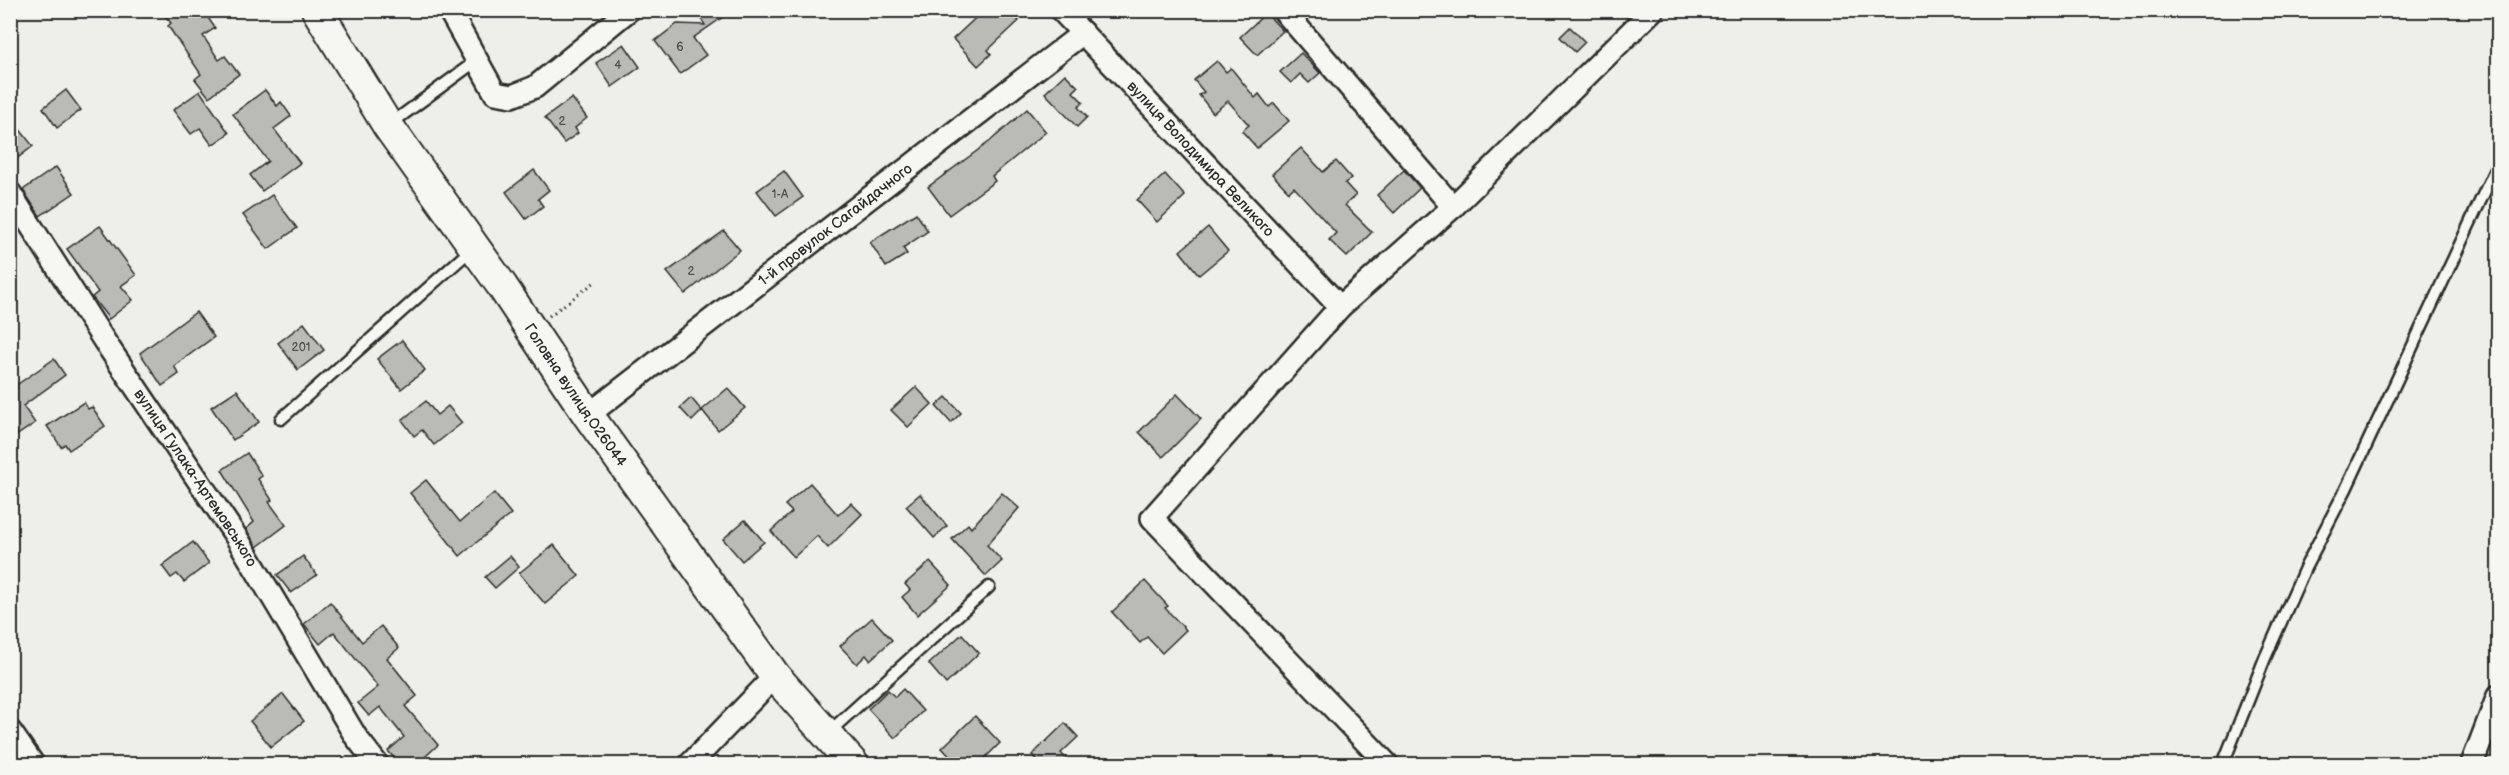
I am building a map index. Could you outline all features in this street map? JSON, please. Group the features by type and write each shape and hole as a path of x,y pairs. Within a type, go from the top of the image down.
{"main road":[{"name":"Головна вулиця,О26044","path":"317,10 388,126 473,248 502,285 588,415 775,676 853,765"}],"street":[{"path":"449,10 495,93 512,96 535,87 629,10"},
{"name":"вулиця Володимира Великого","path":"1061,10 1340,307"},
{"path":"1283,10 1453,207"},
{"path":"1387,765 1152,518 1340,307 1453,207 1653,10"},
{"name":"1-й провулок Сагайдачного","path":"588,415 1083,33"},
{"name":"вулиця Гулака-Артемовського","path":"10,193 105,342 237,538 356,737 377,765"},
{"path":"690,765 775,676"},
{"path":"2472,765 2499,696"},
{"path":"10,731 33,765"}],"lane":[{"path":"388,126 476,61"},
{"path":"2223,765 2265,658 2305,567 2346,489 2499,164"},
{"path":"281,419 473,248"},
{"path":"826,735 989,587"}],"path":[{"path":"531,329 595,282"}],"building":[{"path":"160,10 203,10 215,28 203,36 219,60 225,56 239,74 209,97 195,79 201,74 168,26 171,23"},
{"path":"695,10 733,10 693,38 706,55 680,74 655,41 677,24 705,25"},
{"path":"984,10 1010,10 1019,21 988,50 991,54 978,66 953,39"},
{"path":"1266,13 1283,31 1257,55 1240,37"},
{"path":"1570,27 1585,42 1575,52 1560,37"},
{"path":"624,44 640,67 612,87 596,63"},
{"path":"1301,53 1320,73 1309,83 1300,74 1291,83 1280,72"},
{"path":"1217,61 1226,72 1231,68 1255,98 1259,94 1269,107 1274,103 1289,121 1257,148 1242,131 1249,125 1228,101 1213,113 1199,95 1204,92 1194,80"},
{"path":"1065,74 1078,87 1073,92 1083,102 1078,107 1087,117 1077,127 1045,93"},
{"path":"66,90 81,110 57,128 43,108"},
{"path":"265,90 277,106 281,102 291,116 274,129 300,163 262,191 250,175 268,161 233,114"},
{"path":"200,91 229,133 212,145 200,128 191,134 173,110"},
{"path":"572,98 587,118 575,128 578,133 564,143 545,118"},
{"path":"1027,109 1046,132 992,176 995,181 949,215 928,187 989,142"},
{"path":"10,117 33,146 10,164"},
{"path":"1301,148 1323,172 1336,161 1351,178 1345,183 1356,195 1345,205 1372,232 1347,257 1329,240 1336,233 1294,187 1289,192 1272,174"},
{"path":"56,167 74,193 40,216 23,190"},
{"path":"534,170 549,190 538,199 543,206 526,219 506,192"},
{"path":"1404,170 1420,188 1394,213 1377,195"},
{"path":"784,171 803,197 776,216 757,191"},
{"path":"1165,174 1185,196 1157,222 1137,200"},
{"path":"272,195 297,228 268,249 243,215"},
{"path":"916,213 928,231 903,248 907,254 886,267 870,242"},
{"path":"100,226 136,275 121,286 133,300 109,319 92,297 98,292 67,249"},
{"path":"1208,227 1228,251 1199,275 1180,251"},
{"path":"724,231 740,250 685,294 667,272"},
{"path":"196,312 214,337 174,366 179,374 162,386 140,353"},
{"path":"304,323 324,350 298,370 278,343"},
{"path":"402,340 425,370 401,389 377,359"},
{"path":"54,359 65,375 23,406 35,423 10,440 10,388 13,391 17,388 15,386"},
{"path":"916,387 932,404 908,427 891,410"},
{"path":"728,388 745,408 718,430 702,410"},
{"path":"237,390 259,422 233,440 211,407"},
{"path":"1177,394 1201,419 1163,457 1139,432"},
{"path":"946,397 961,413 951,423 936,406"},
{"path":"691,398 702,411 692,421 680,408"},
{"path":"426,401 437,415 448,406 462,423 434,445 422,430 414,436 402,420"},
{"path":"84,402 88,409 92,407 105,426 69,450 65,444 61,447 47,426"},
{"path":"247,453 262,476 258,479 272,500 269,502 286,525 257,547 246,529 254,522 222,470"},
{"path":"426,480 460,522 494,493 511,514 460,556 410,493"},
{"path":"810,483 838,515 851,503 862,514 828,548 817,536 794,557 771,531 792,512 785,505"},
{"path":"1002,493 1019,508 987,545 1002,561 986,576 952,539 968,524 971,528"},
{"path":"920,494 947,526 934,538 906,506"},
{"path":"745,520 764,542 742,561 723,539"},
{"path":"193,542 209,563 184,582 177,574 171,578 162,566"},
{"path":"554,545 579,576 545,604 519,573"},
{"path":"303,556 317,575 291,593 277,575"},
{"path":"510,556 519,567 495,588 485,577"},
{"path":"930,562 951,585 917,615 902,597 910,590 905,584"},
{"path":"1145,581 1168,606 1165,608 1186,630 1162,653 1147,637 1140,643 1112,612"},
{"path":"330,602 362,642 381,626 399,648 387,658 417,696 405,706 438,745 416,765 400,765 388,751 404,737 380,707 369,716 358,703 378,687 334,632 320,644 304,624"},
{"path":"872,618 892,640 870,660 866,655 857,664 840,646"},
{"path":"962,634 979,653 946,684 929,664"},
{"path":"903,689 923,711 895,738 868,709 888,690 895,697"},
{"path":"283,694 304,721 271,747 250,721"},
{"path":"975,716 1000,743 978,765 958,765 942,748"},
{"path":"1065,723 1078,737 1061,753 1072,765 1042,765 1032,755"}]}
